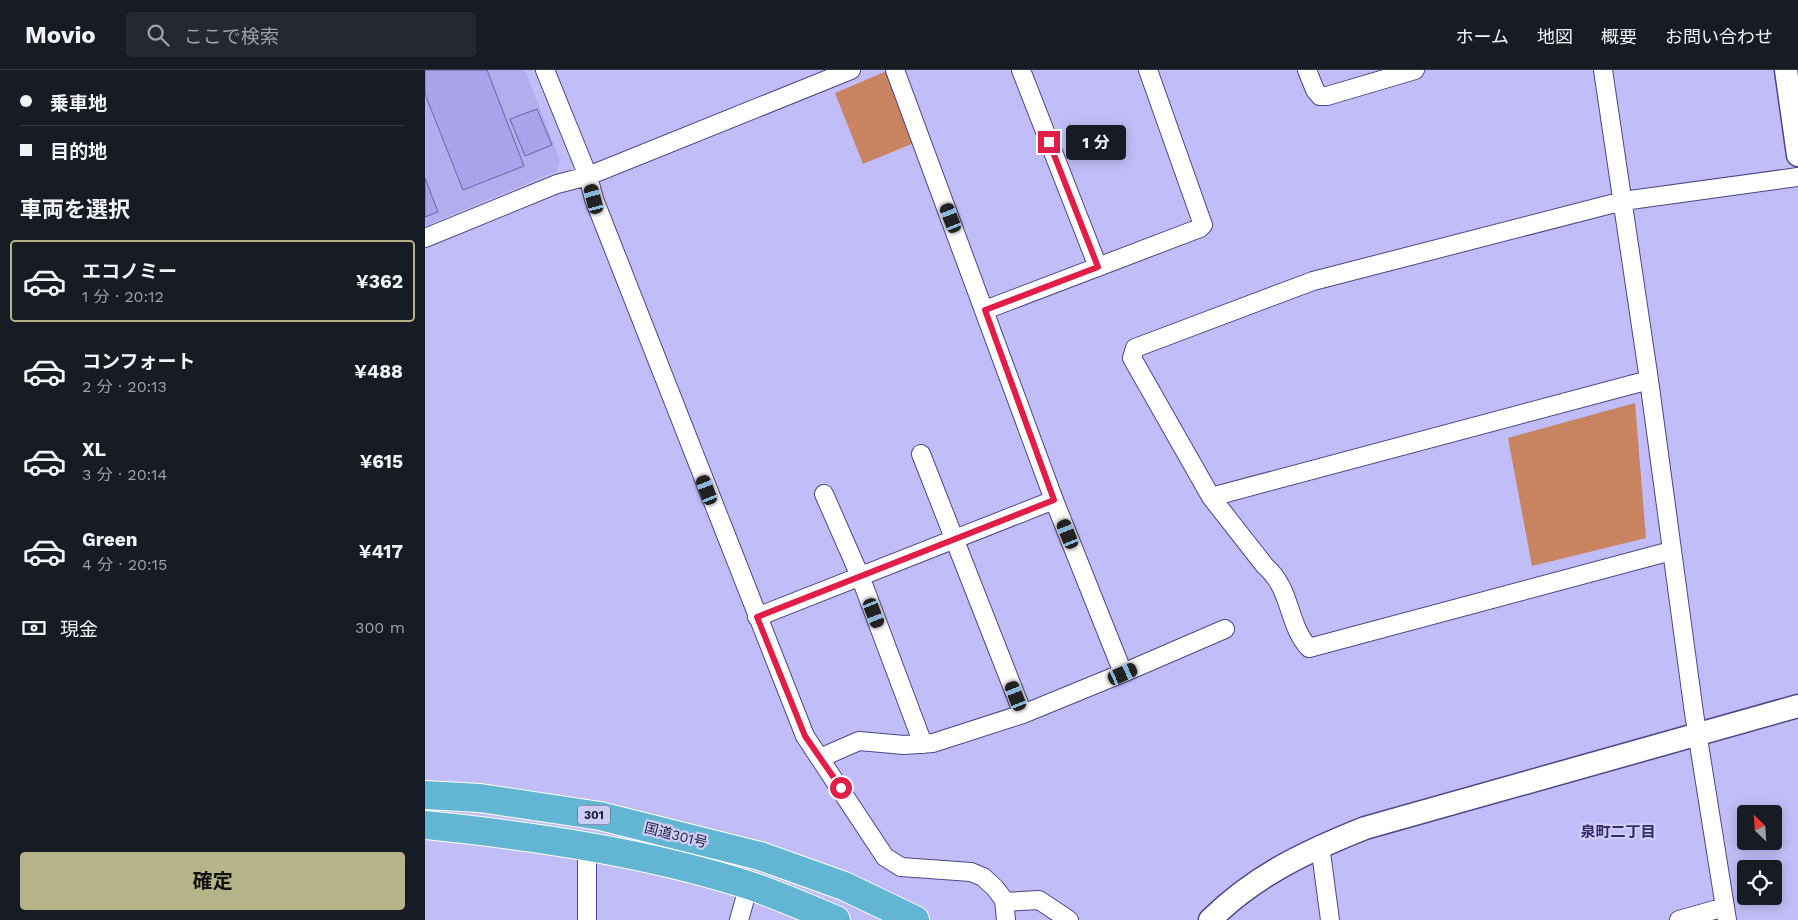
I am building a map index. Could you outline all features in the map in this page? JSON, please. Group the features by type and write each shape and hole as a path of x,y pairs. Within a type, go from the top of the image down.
{"highway":[{"name":"国道301号","path":"425,795 480,798 600,816 760,856 844,886 915,920"},
{"name":"301","path":"425,825 491,832 635,855 749,885 836,920"}],"street":[{"path":"545,70 588,176 594,199 805,736 885,856 901,867 971,872 983,877 995,888 1004,902 1006,920"},
{"path":"425,238 557,184 588,176 851,70"},
{"path":"895,70 1054,500 1123,674"},
{"path":"1021,70 1098,267"},
{"path":"985,310 1200,228 1203,225 1148,70"},
{"path":"1307,70 1315,90 1320,96 1327,96 1415,70"},
{"path":"1603,70 1649,380 1671,551 1726,914 1679,920"},
{"path":"1786,70 1798,155"},
{"path":"1671,551 1309,648 1301,640 1276,575 1265,566 1211,497 1132,358 1135,348 1313,281 1623,201 1798,177"},
{"path":"1211,497 1649,380"},
{"path":"921,454 1023,714"},
{"path":"824,494 860,576 923,744"},
{"path":"757,617 1054,500"},
{"path":"820,758 859,741 904,745 933,743 1023,714 1123,674 1225,629"},
{"path":"1210,920 1237,894 1256,881 1320,845 1365,828 1798,706"},
{"path":"1320,845 1331,920"},
{"path":"587,847 587,920"},
{"path":"739,920 749,885"},
{"path":"1004,902 1039,900 1060,917"}],"shaded area":[{"path":"425,70 525,70 560,160 557,171 425,226"},
{"path":"887,71 914,143 863,164 835,93"},
{"path":"1635,403 1646,538 1532,566 1508,438"}],"building":[{"path":"425,70 487,70 524,166 463,190 425,94"},
{"path":"537,109 552,145 525,156 510,119"},
{"path":"425,178 438,212 425,217"}],"district":[{"name":"泉町二丁目","path":"1618,832"}],"route":[{"path":"841,788 805,736 757,617 1054,500 985,310 1098,267 1049,142"}]}
